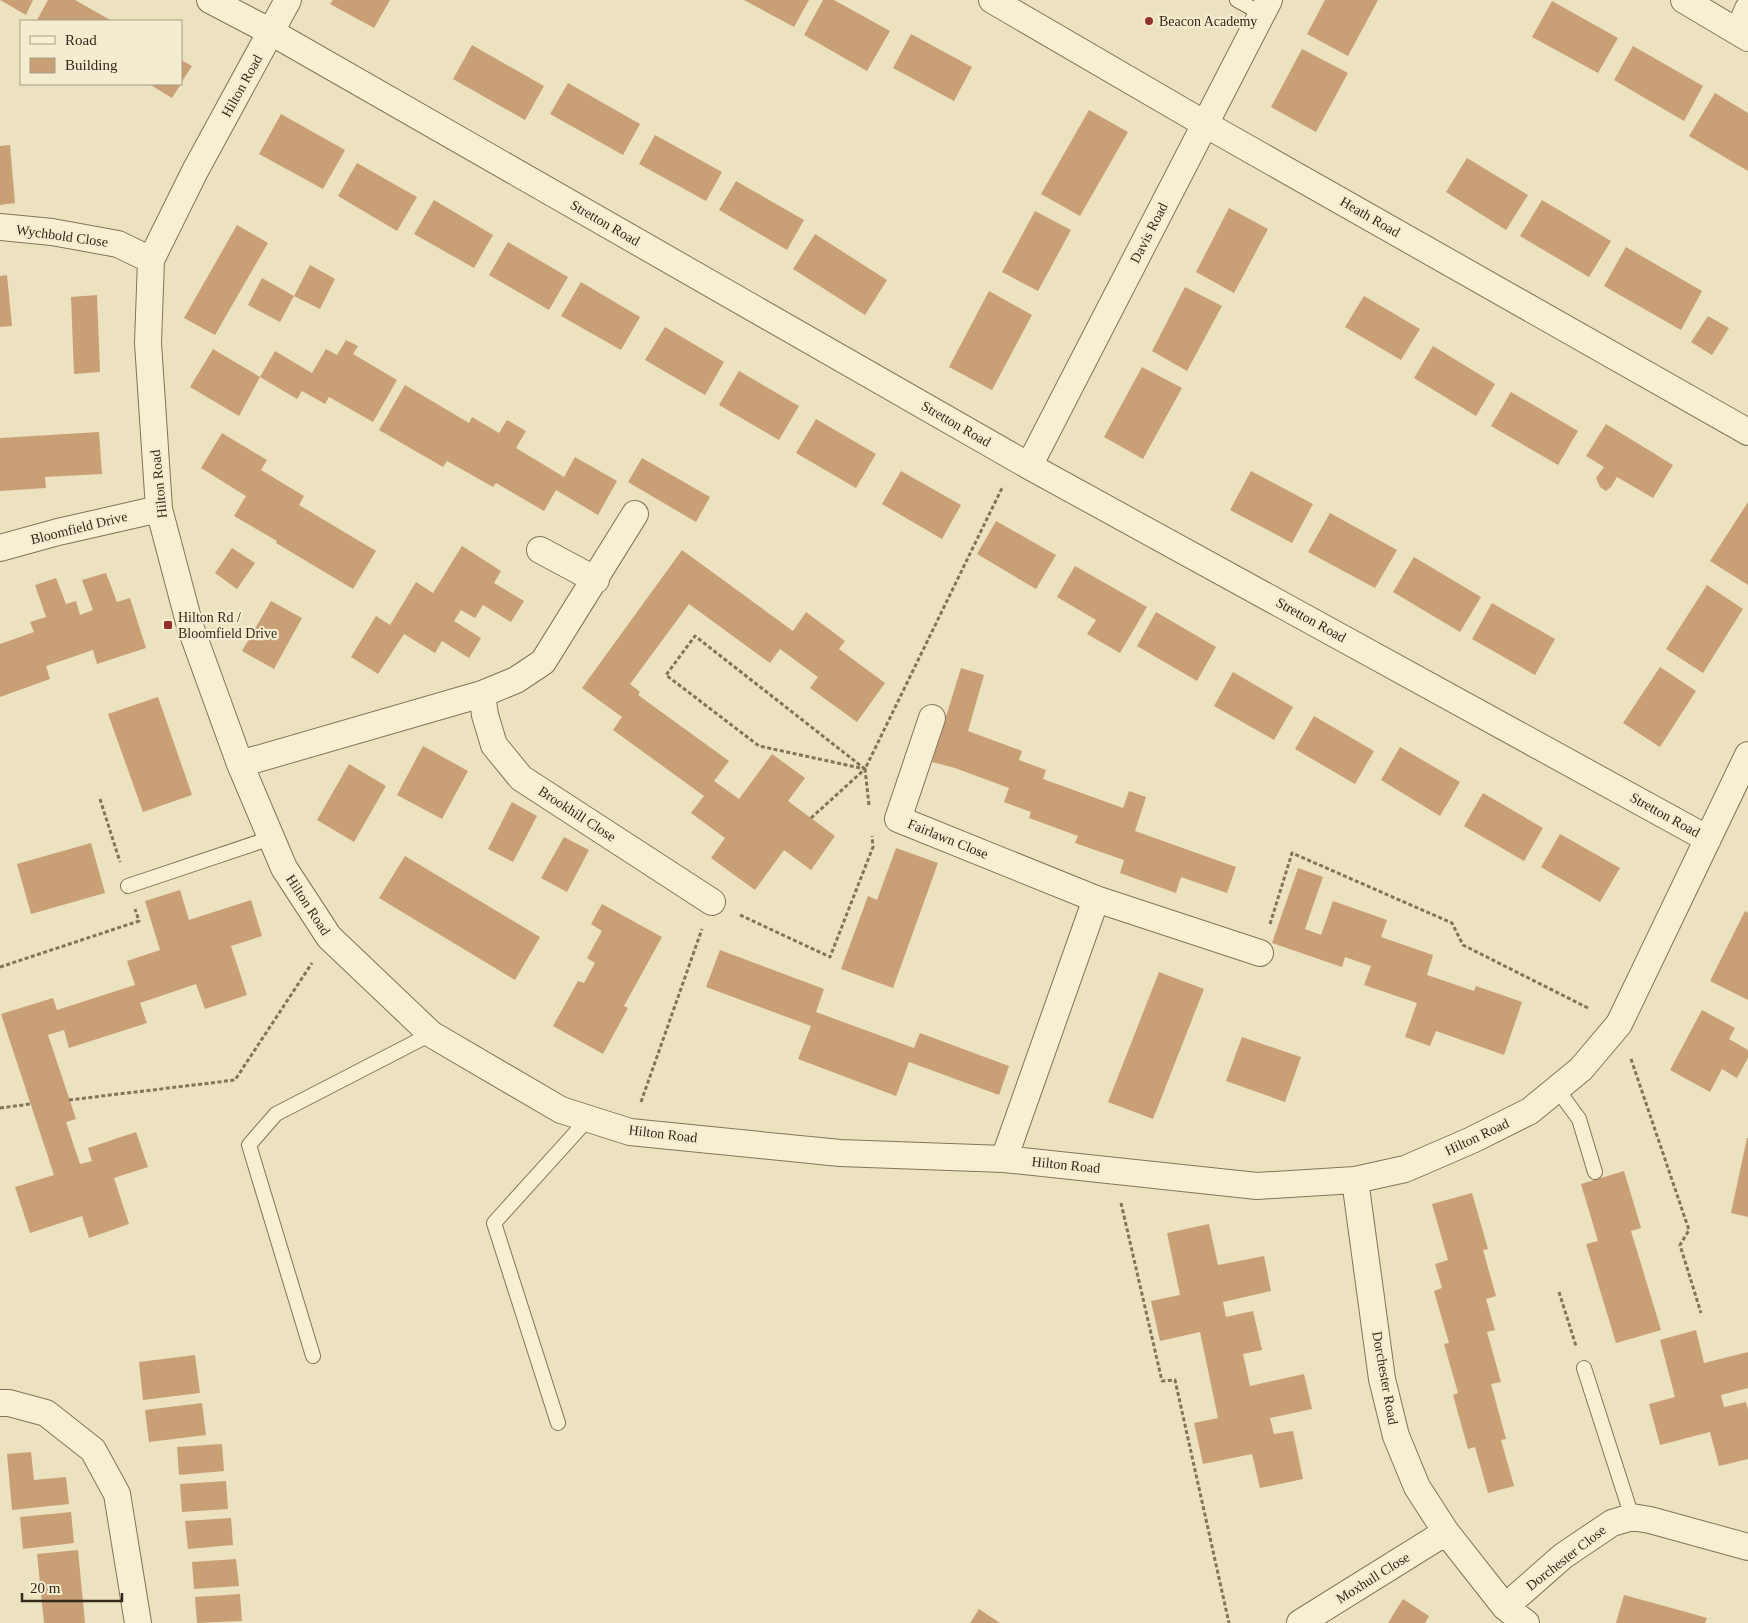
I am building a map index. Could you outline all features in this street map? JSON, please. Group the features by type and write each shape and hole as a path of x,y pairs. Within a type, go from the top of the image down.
{"street":[{"name":"Stretton Road","path":"210,0 271,32 1023,462 1708,838"},
{"name":"Hilton Road","path":"288,0 195,172 151,260 148,343 159,509 190,626 240,764 284,868 329,937 432,1034 561,1110 630,1132 840,1153 1004,1159 1257,1186 1355,1180 1405,1169 1472,1140 1530,1111 1580,1070 1619,1024 1748,755"},
{"name":"Heath Road","path":"992,0 1205,124 1748,432"},
{"path":"1684,0 1743,35 1748,8"},
{"name":"Davis Road","path":"1023,462 1205,124 1265,7"},
{"name":"Wychbold Close","path":"0,227 52,232 118,244 151,260"},
{"name":"Bloomfield Drive","path":"0,548 58,532 159,509"},
{"path":"240,764 482,694 516,680 543,662 636,514"},
{"path":"540,550 596,580"},
{"name":"Brookhill Close","path":"482,694 485,715 494,745 521,778 712,902"},
{"name":"Fairlawn Close","path":"932,718 898,819 1096,899 1260,953"},
{"path":"1004,1159 1096,899"},
{"name":"Dorchester Road","path":"1355,1180 1382,1379 1396,1436 1417,1487 1446,1532 1505,1606 1526,1623"},
{"path":"0,1403 9,1403 46,1413 93,1450 117,1494 138,1623"},
{"path":"1632,1517 1650,1520 1748,1547"},
{"name":"Dorchester Close","path":"1505,1606 1564,1556 1612,1523 1632,1517"},
{"name":"Moxhull Close","path":"1300,1623 1446,1532"}],"lane":[{"path":"1237,0 1265,7"},
{"path":"128,886 271,838"},
{"path":"313,1356 249,1145 276,1114 432,1034"},
{"path":"1557,1089 1579,1119 1595,1172"},
{"path":"558,1423 494,1223 588,1119"},
{"path":"1584,1368 1632,1517"}],"path":[{"path":"811,818 865,769 1023,462"},
{"path":"865,769 759,746 666,675 695,636 865,769 869,808"},
{"path":"0,967 139,921 100,799"},
{"path":"630,1132 712,902 830,957 874,846 871,827"},
{"path":"1260,953 1292,853 1452,923 1463,945 1619,1024 1689,1230 1680,1245 1701,1313"},
{"path":"69,1100 235,1080 329,937"},
{"path":"0,1108 30,1104"},
{"path":"1114,1170 1162,1381 1175,1380 1229,1623"},
{"path":"1559,1292 1584,1368"}],"building":[{"path":"0,0 33,0 26,15"},
{"path":"48,0 75,0 110,20 37,20"},
{"path":"333,0 390,0 374,28 330,4"},
{"path":"744,0 809,0 794,27"},
{"path":"823,0 834,0 890,31 867,71 804,35"},
{"path":"1325,0 1378,0 1348,56 1307,34"},
{"path":"1552,1 1618,38 1598,73 1532,37"},
{"path":"911,34 972,67 954,101 893,68"},
{"path":"472,45 544,86 525,120 453,79"},
{"path":"1633,46 1703,86 1684,121 1614,80"},
{"path":"1302,49 1348,73 1316,132 1271,107"},
{"path":"182,61 192,66 182,81"},
{"path":"568,83 640,124 623,155 550,114"},
{"path":"151,85 180,85 172,98"},
{"path":"1715,93 1748,113 1748,171 1689,136"},
{"path":"1089,110 1128,132 1080,216 1041,194"},
{"path":"281,114 345,150 323,189 259,154"},
{"path":"655,135 722,172 706,201 639,164"},
{"path":"10,145 15,203 0,205 0,146"},
{"path":"1467,158 1528,195 1506,230 1446,192"},
{"path":"357,163 417,197 397,231 338,196"},
{"path":"736,181 804,220 787,250 719,210"},
{"path":"434,200 493,235 474,268 414,234"},
{"path":"1542,200 1611,241 1589,277 1520,236"},
{"path":"1229,208 1268,229 1234,293 1196,272"},
{"path":"1035,211 1071,230 1038,291 1002,272"},
{"path":"237,225 268,243 215,335 184,318"},
{"path":"815,234 887,280 865,315 793,269"},
{"path":"508,242 568,277 549,310 489,275"},
{"path":"1626,247 1702,291 1681,330 1604,286"},
{"path":"310,265 335,279 320,309 294,296"},
{"path":"7,275 12,326 0,327 0,276"},
{"path":"262,278 294,296 280,322 248,305"},
{"path":"581,282 640,317 621,350 561,316"},
{"path":"1185,287 1222,306 1187,371 1152,351"},
{"path":"989,291 1032,315 992,390 949,367"},
{"path":"97,295 100,372 74,374 71,297"},
{"path":"1364,296 1420,329 1401,360 1345,327"},
{"path":"1708,316 1729,328 1712,355 1691,342"},
{"path":"665,327 724,362 705,395 645,360"},
{"path":"346,340 358,346 353,354 397,380 373,422 329,397 325,404 302,391 297,399 260,377 275,351 312,373 326,349 337,355"},
{"path":"1433,346 1495,384 1476,416 1414,378"},
{"path":"213,349 260,377 239,416 190,387"},
{"path":"1142,367 1182,388 1143,459 1104,437"},
{"path":"739,371 799,406 779,440 719,405"},
{"path":"405,385 469,423 472,417 499,433 507,420 526,431 516,448 564,477 575,457 617,481 598,515 556,490 544,511 496,483 493,487 447,461 443,467 379,430"},
{"path":"1511,392 1578,431 1558,465 1491,426"},
{"path":"816,419 876,454 856,488 796,453"},
{"path":"1606,424 1673,465 1653,498 1617,477 1606,491 1600,487 1596,478 1604,467 1586,456"},
{"path":"99,432 102,474 45,477 46,488 0,491 0,438"},
{"path":"222,433 267,460 261,470 304,496 299,505 376,551 353,589 234,516 246,496 201,468"},
{"path":"642,458 710,497 696,522 628,482"},
{"path":"901,471 961,505 942,539 882,504"},
{"path":"1251,471 1313,504 1292,543 1230,510"},
{"path":"1748,502 1748,585 1710,561"},
{"path":"1330,513 1397,550 1375,588 1308,552"},
{"path":"996,521 1056,555 1036,589 977,554"},
{"path":"462,546 501,571 494,583 524,601 511,622 483,605 475,618 461,610 454,621 481,638 469,658 442,641 435,653 404,634 378,674 351,657 376,616 390,625 416,582 433,593"},
{"path":"232,548 255,563 237,589 215,573"},
{"path":"682,550 793,631 806,612 845,641 839,649 885,683 857,722 810,688 818,677 780,649 770,663 689,604 630,684 640,692 638,695 729,761 714,781 739,799 772,754 805,778 788,801 835,836 811,870 784,850 755,890 711,858 725,838 691,813 704,796 613,730 622,717 582,688"},
{"path":"1414,557 1481,597 1460,632 1393,592"},
{"path":"1075,566 1147,607 1120,653 1087,634 1096,620 1057,597"},
{"path":"106,573 117,602 130,598 146,648 97,664 93,650 46,666 50,679 0,697 0,644 34,632 30,622 46,617 35,585 56,578 66,604 76,601 80,615 93,610 82,580"},
{"path":"1707,585 1743,609 1703,673 1666,649"},
{"path":"271,601 302,618 274,669 242,651"},
{"path":"1492,603 1555,639 1535,675 1472,639"},
{"path":"1156,612 1216,647 1197,681 1137,646"},
{"path":"1660,667 1696,691 1660,747 1623,723"},
{"path":"961,668 984,675 968,731 1022,751 1019,760 1046,770 1043,779 1123,808 1129,791 1146,797 1135,831 1236,867 1227,893 1181,877 1176,893 1120,873 1124,860 1075,843 1078,836 1029,818 1031,812 1004,802 1009,788 955,768 932,762"},
{"path":"1233,672 1293,707 1274,740 1214,706"},
{"path":"158,697 192,795 143,812 108,714"},
{"path":"1314,716 1374,751 1355,784 1295,749"},
{"path":"423,746 468,771 442,819 397,795"},
{"path":"1400,747 1460,782 1440,816 1381,780"},
{"path":"349,764 386,786 354,842 317,820"},
{"path":"1483,793 1543,828 1524,861 1464,826"},
{"path":"512,802 537,816 513,862 488,849"},
{"path":"1560,834 1620,868 1600,902 1541,867"},
{"path":"564,837 589,850 567,892 541,878"},
{"path":"91,843 105,893 31,914 17,864"},
{"path":"896,848 938,863 893,988 841,969 868,896 877,900"},
{"path":"405,856 540,937 515,980 379,898"},
{"path":"1298,868 1323,877 1305,929 1321,935 1333,901 1387,920 1381,937 1433,955 1427,975 1474,991 1476,986 1522,1002 1504,1055 1436,1031 1430,1046 1405,1037 1417,1003 1364,985 1371,966 1345,957 1342,967 1272,943"},
{"path":"180,890 189,920 251,900 262,936 231,946 247,995 205,1009 196,984 140,1003 147,1023 69,1048 64,1030 48,1035 76,1119 66,1122 80,1164 92,1161 88,1148 136,1132 148,1167 114,1178 129,1224 89,1238 82,1216 30,1233 15,1187 54,1175 1,1014 53,998 57,1010 135,985 127,961 160,950 145,901"},
{"path":"602,904 662,937 624,1006 628,1008 603,1054 553,1026 578,981 584,983 595,963 587,958 602,931 591,924"},
{"path":"1745,911 1748,913 1748,1000 1710,981"},
{"path":"720,950 824,989 816,1012 914,1048 920,1033 1009,1066 999,1095 909,1062 896,1096 798,1059 811,1026 706,987"},
{"path":"1159,972 1204,989 1153,1119 1108,1102"},
{"path":"1702,1010 1735,1028 1729,1039 1748,1050 1748,1058 1737,1078 1722,1069 1710,1092 1670,1070"},
{"path":"1242,1037 1301,1057 1285,1102 1226,1081"},
{"path":"1748,1138 1748,1217 1731,1213"},
{"path":"1624,1171 1641,1228 1631,1231 1661,1330 1616,1343 1586,1244 1598,1241 1581,1184"},
{"path":"1472,1193 1488,1249 1483,1250 1496,1296 1486,1299 1495,1330 1487,1332 1501,1382 1491,1384 1506,1439 1501,1440 1514,1486 1488,1493 1475,1447 1468,1449 1453,1395 1458,1393 1444,1344 1449,1343 1434,1291 1442,1288 1435,1264 1448,1260 1432,1204"},
{"path":"1209,1224 1218,1265 1264,1256 1271,1291 1223,1302 1226,1317 1253,1311 1262,1350 1243,1354 1250,1386 1304,1374 1312,1409 1270,1418 1274,1434 1293,1431 1303,1479 1260,1488 1252,1454 1203,1464 1194,1423 1218,1418 1200,1332 1160,1341 1151,1301 1180,1295 1167,1233"},
{"path":"1696,1330 1704,1363 1748,1352 1748,1388 1721,1395 1724,1407 1746,1402 1748,1410 1748,1459 1719,1466 1710,1432 1660,1445 1649,1404 1675,1397 1660,1340"},
{"path":"195,1355 200,1393 143,1400 139,1362"},
{"path":"202,1403 206,1435 149,1442 145,1410"},
{"path":"222,1444 224,1471 179,1475 177,1447"},
{"path":"31,1452 34,1480 66,1477 69,1504 12,1510 7,1454"},
{"path":"226,1481 228,1509 182,1512 180,1484"},
{"path":"71,1512 74,1543 23,1549 20,1517"},
{"path":"231,1518 233,1545 188,1549 185,1521"},
{"path":"78,1550 85,1623 44,1623 37,1554"},
{"path":"236,1559 239,1586 194,1589 192,1562"},
{"path":"240,1594 242,1621 197,1623 195,1597"},
{"path":"1624,1595 1707,1618 1705,1623 1616,1623"},
{"path":"1403,1599 1429,1616 1425,1623 1388,1623"},
{"path":"979,1609 1000,1623 970,1623"}],"place":[{"name":"Beacon Academy","path":"1149,21"},
{"name":"Hilton Rd / Bloomfield Drive","path":"168,625"}]}
